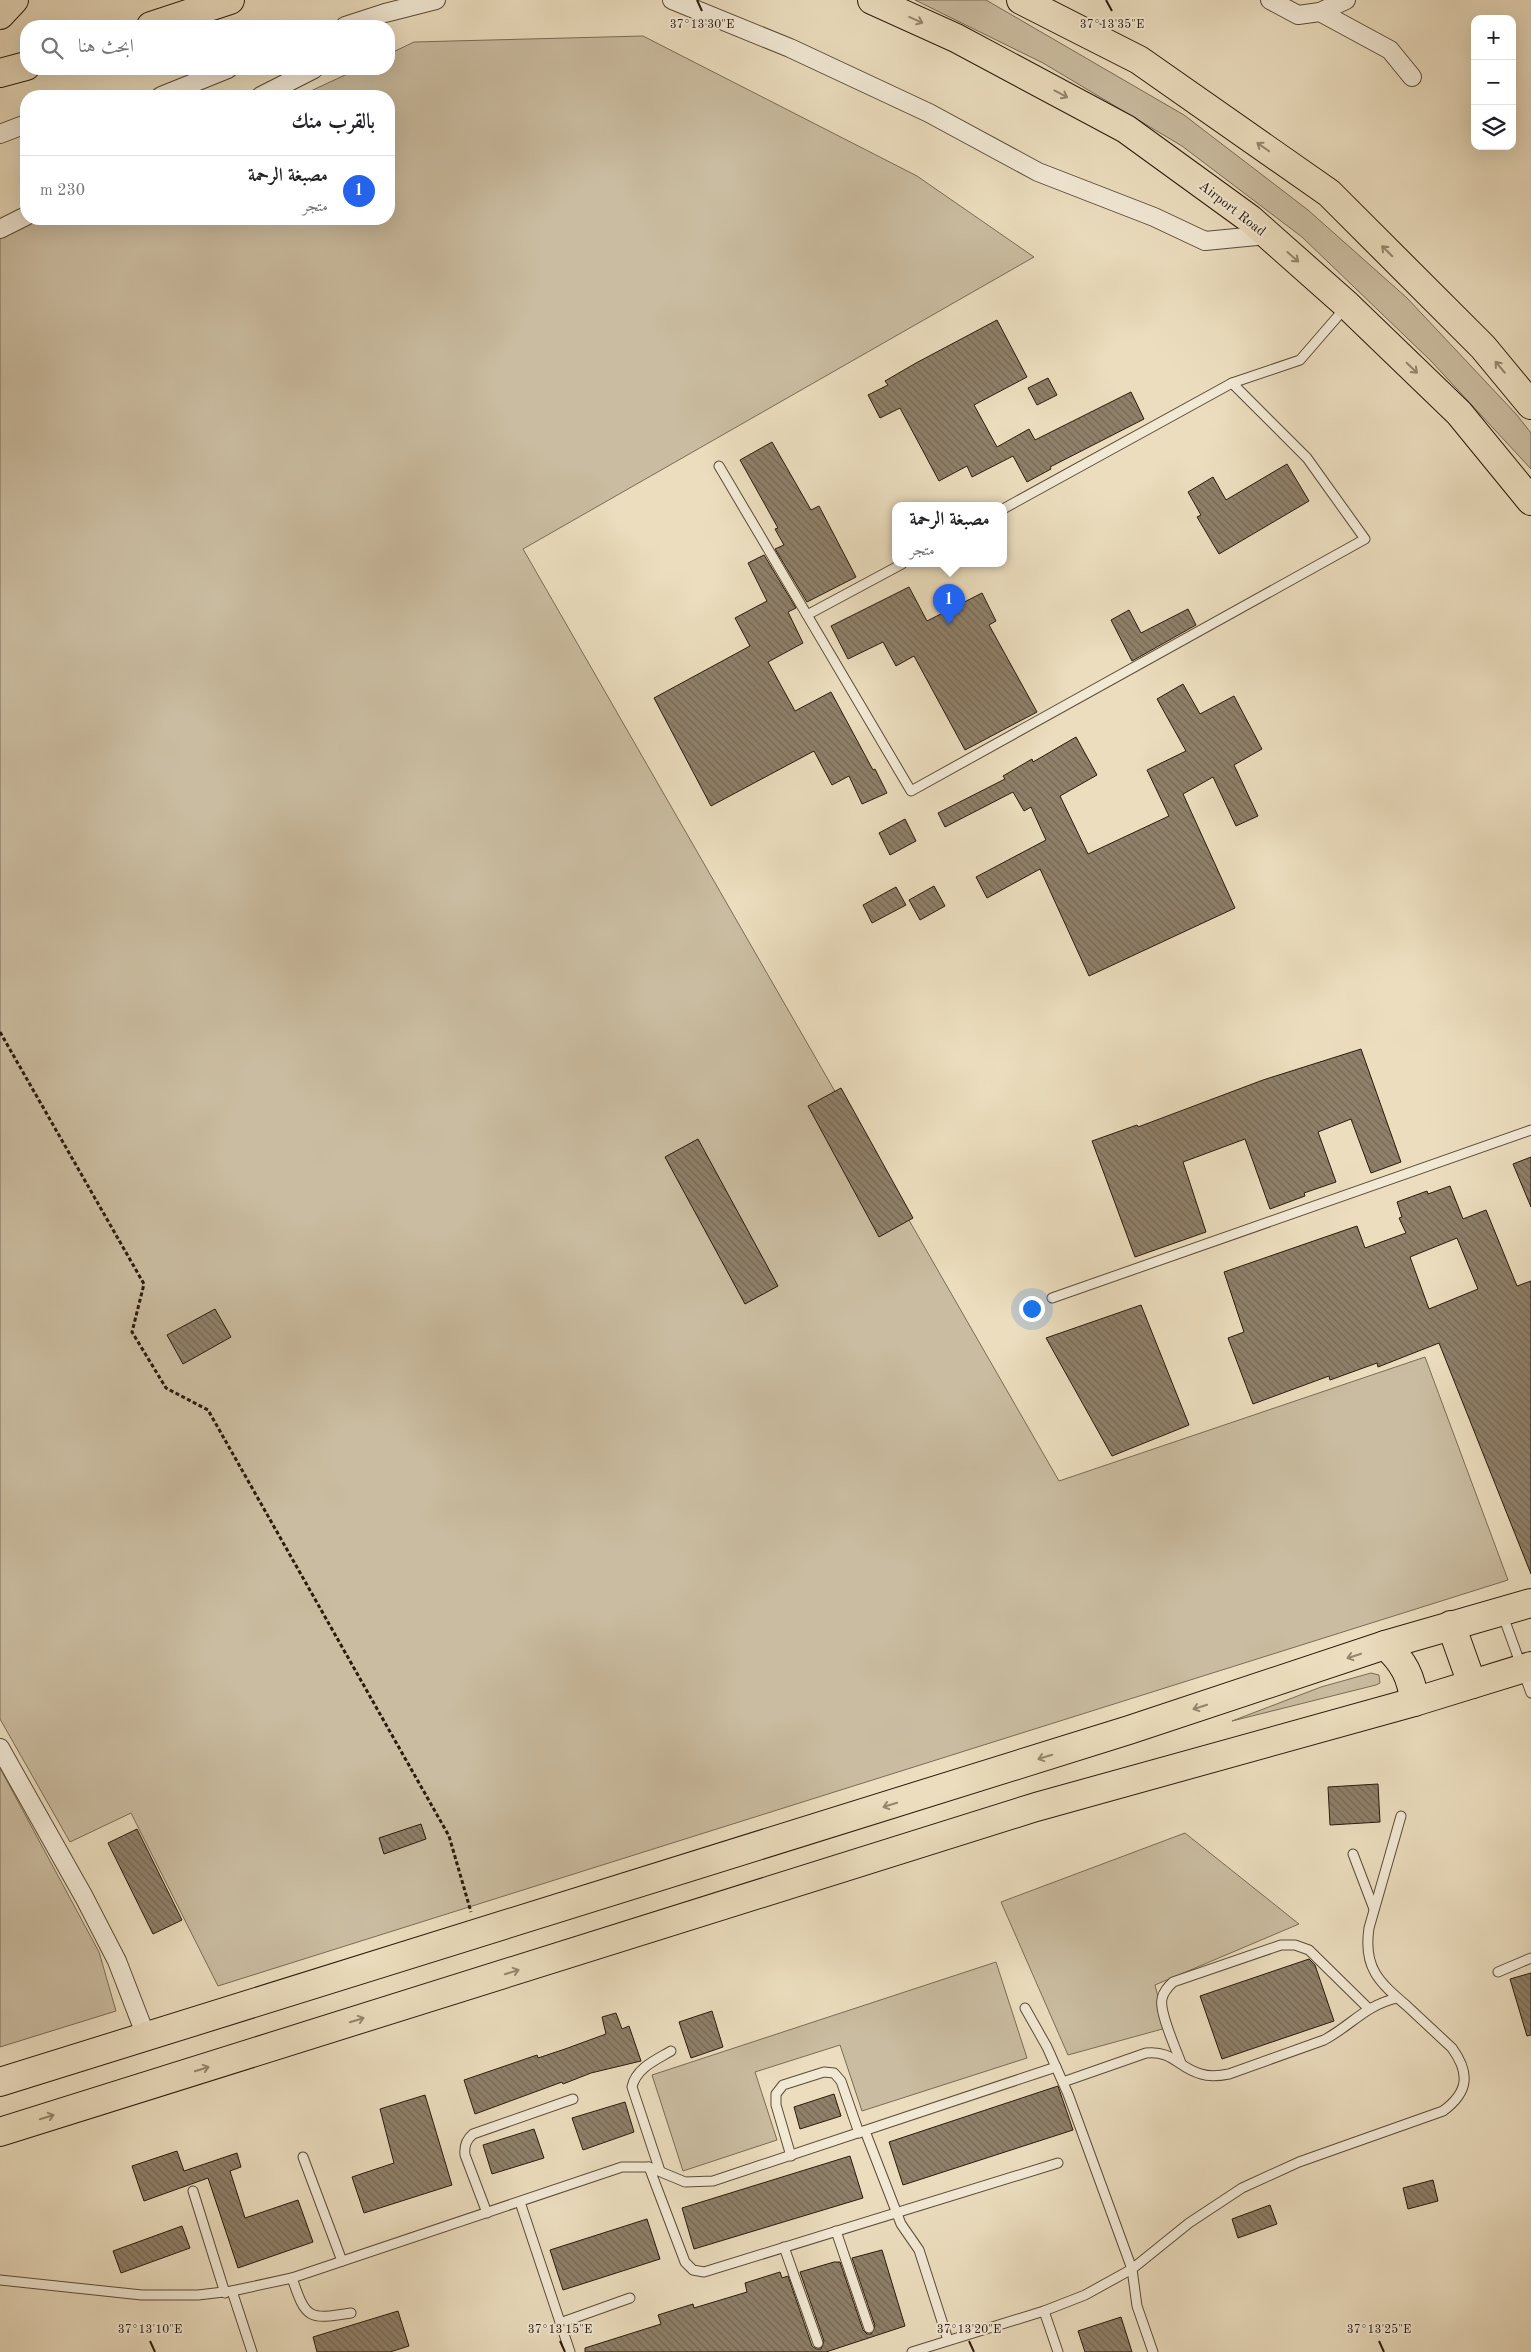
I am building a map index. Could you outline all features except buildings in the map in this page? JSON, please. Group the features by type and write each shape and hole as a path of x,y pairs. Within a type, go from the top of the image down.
{"main road":[{"path":"0,15 14,0"},
{"path":"168,20 230,0"},
{"name":"Airport Road","path":"872,0 956,38 1126,129 1250,219 1347,305 1459,414 1531,501"},
{"path":"1022,0 1139,60"},
{"path":"1054,0 1329,193 1483,346 1531,405"},
{"path":"0,73 20,68"},
{"path":"0,2082 1120,1733 1385,1645 1531,1604"},
{"path":"1451,1625 1472,1684"},
{"path":"1385,1645 1401,1661 1406,1670 1413,1690 1414,1702"},
{"path":"0,2132 1027,1810 1211,1757 1414,1702 1472,1684 1528,1676"}],"street":[{"path":"379,20 436,0"},
{"path":"672,0 790,48 920,109 1038,172 1154,218 1205,241 1267,234"},
{"path":"1270,0 1298,15 1320,12 1346,0"},
{"path":"1320,12 1390,50 1412,77"},
{"path":"176,90 213,75"},
{"path":"273,90 302,75"},
{"path":"0,134 20,126"},
{"path":"0,229 20,219"},
{"path":"0,1748 84,1896 117,1961 146,2036"}],"lane":[{"path":"1007,507 1232,383 1300,360 1347,305"},
{"path":"719,466 911,791 1365,539 1307,458 1232,383"},
{"path":"807,615 896,567"},
{"path":"1052,1298 1531,1130"},
{"path":"1501,1612 1528,1676"},
{"path":"912,2352 1044,2311 1101,2288 1132,2269 1189,2222 1242,2188 1300,2162 1443,2111 1453,2104 1460,2094 1464,2082 1464,2070 1459,2059 1452,2048 1380,1982 1370,1962 1368,1939 1374,1909 1401,1816"},
{"path":"1354,1854 1374,1909"},
{"path":"1181,2064 1161,2006 1164,1992 1168,1987 1173,1982 1280,1946 1295,1945 1308,1950 1368,2008"},
{"path":"1498,1972 1531,1958"},
{"path":"1063,2082 1146,2053 1165,2054 1201,2074 1215,2077 1229,2074 1324,2040 1336,2034 1368,2008 1397,1998"},
{"path":"1025,2008 1063,2082 1132,2269 1137,2306 1153,2352"},
{"path":"660,2171 632,2087 634,2080 642,2069 672,2051"},
{"path":"0,2280 142,2295 198,2295 228,2292 292,2278 622,2167 648,2168 660,2171 672,2178 699,2183 713,2181 1056,2067"},
{"path":"791,2156 776,2105 776,2094 783,2085 824,2072 834,2073 841,2081 896,2213 919,2250 948,2340"},
{"path":"486,2213 465,2155 464,2149 469,2138 474,2134 573,2099"},
{"path":"303,2157 342,2261"},
{"path":"648,2168 685,2262 693,2270 704,2272 1058,2163"},
{"path":"193,2191 228,2292 252,2352"},
{"path":"520,2202 570,2352"},
{"path":"836,2231 869,2328"},
{"path":"784,2247 818,2343"},
{"path":"292,2278 301,2304 311,2314 326,2318 351,2314"},
{"path":"560,2323 630,2298"},
{"path":"1044,2311 1058,2352"}],"path":[{"path":"0,1032 144,1284 132,1332 166,1388 208,1410 449,1836 478,1934"}],"shaded area":[{"path":"915,0 986,0 1184,115 1308,210 1407,298 1516,414 1531,433 1531,469 1431,361 1302,237 1182,146 1043,63"},
{"path":"643,36 917,176 1034,257 523,549 1059,1481 1425,1357 1508,1580 218,1986 131,1813 70,1842 0,1719 0,238 28,225 395,225 395,90 313,90 345,75 395,75 395,51 414,42"},
{"path":"1371,1673 1379,1675 1380,1683 1232,1721 1321,1687"},
{"path":"0,1768 99,1952 116,2011 0,2047"},
{"path":"1185,1833 1299,1924 1155,1985 1166,2028 1068,2055 1001,1902"},
{"path":"996,1962 1027,2058 862,2111 840,2045 755,2072 777,2140 683,2171 652,2075"}],"place":[{"name":"مصبغة الرحمة","path":"949,625"}]}
